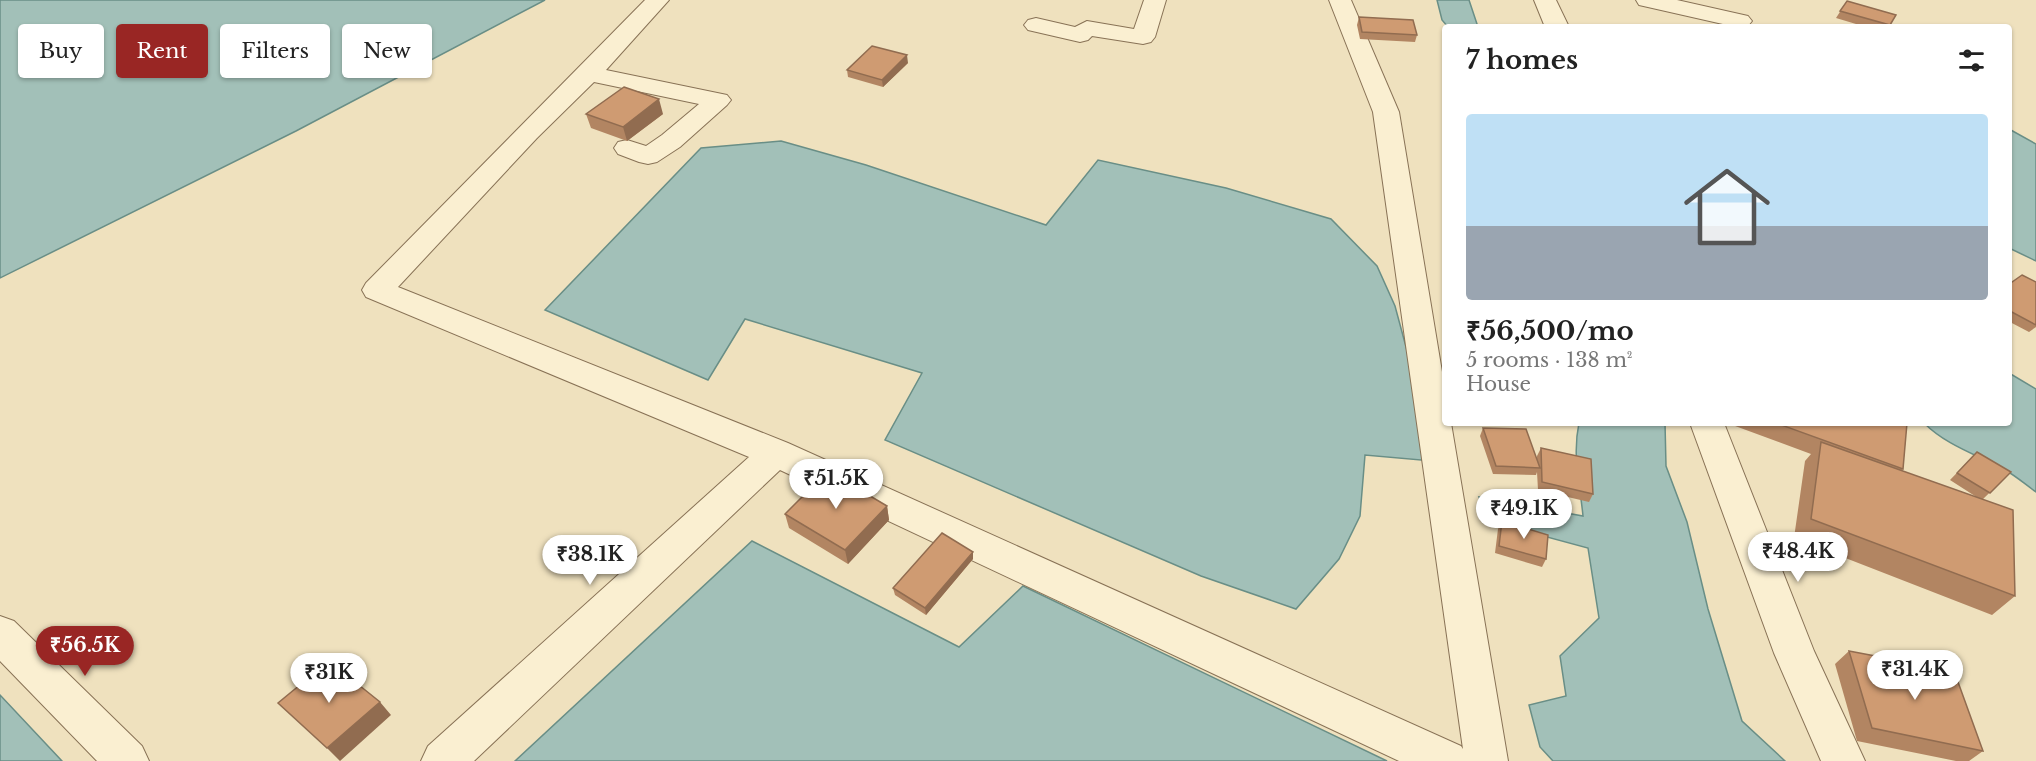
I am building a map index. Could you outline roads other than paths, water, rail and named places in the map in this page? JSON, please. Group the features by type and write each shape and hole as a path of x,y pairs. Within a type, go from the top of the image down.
{"street":[{"path":"658,0 377,290 776,453 1446,761"},
{"path":"1036,25 1080,35 1087,28 1143,37 1155,0"},
{"path":"1340,0 1386,112 1486,761"},
{"path":"1545,0 1556,24"},
{"path":"1647,0 1740,21"},
{"path":"588,74 718,100 671,141 648,156 627,148"},
{"path":"1708,426 1794,653 1843,761"},
{"path":"443,761 776,453"},
{"path":"0,634 127,761"}],"water":[{"path":"0,0 545,0 432,59 432,24 342,24 342,78 397,78 296,131 0,278"},
{"path":"1437,0 1469,0 1477,24 1445,24 1442,20"},
{"path":"2012,131 2036,144 2036,261 2012,249"},
{"path":"781,141 866,165 1046,225 1098,160 1226,188 1331,219 1377,266 1395,306 1427,425 1432,461 1365,455 1360,516 1339,559 1296,609 1201,576 885,440 922,373 745,319 708,380 545,310 701,148"},
{"path":"2012,375 2036,389 2036,492 2005,470 1927,426 2012,426"},
{"path":"1578,426 1665,426 1666,466 1687,522 1708,609 1742,721 1785,761 1553,761 1540,747 1529,705 1566,696 1560,656 1599,618 1588,548 1488,521 1479,497 1583,516 1576,458"},
{"path":"752,541 959,647 1023,586 1387,761 515,761"},
{"path":"0,695 62,761 0,761"}]}
